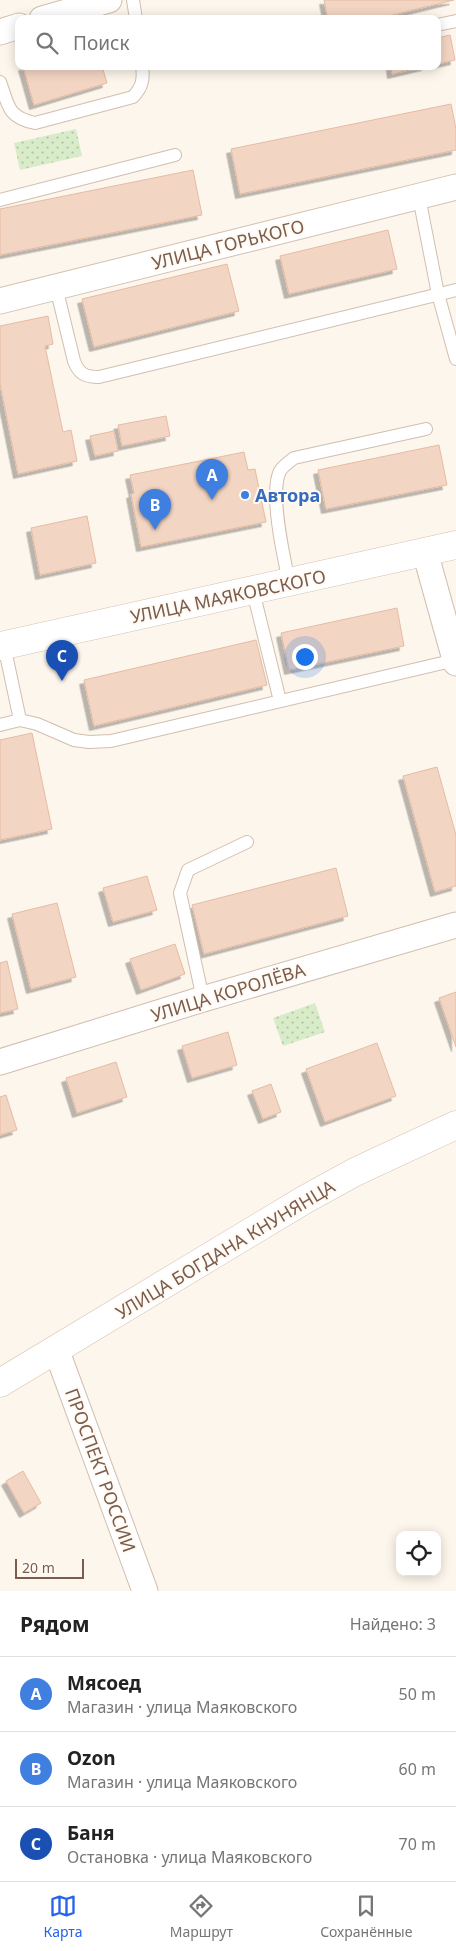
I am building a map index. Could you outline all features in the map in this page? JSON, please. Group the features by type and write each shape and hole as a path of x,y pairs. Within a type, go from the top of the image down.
{"main road":[{"name":"УЛИЦА МАЯКОВСКОГО","path":"2,646 456,546"},
{"name":"УЛИЦА БОГДАНА КНУНЯНЦА","path":"0,1383 304,1200 354,1172 456,1125"}],"street":[{"path":"56,15 108,0"},
{"path":"0,32 15,27"},
{"name":"УЛИЦА ГОРЬКОГО","path":"0,301 456,188"},
{"path":"425,552 456,662"},
{"name":"УЛИЦА КОРОЛЁВА","path":"0,1062 203,999 456,925"},
{"name":"ПРОСПЕКТ РОССИИ","path":"56,1349 146,1591"}],"lane":[{"path":"133,0 135,15"},
{"path":"441,24 456,21"},
{"path":"0,82 13,114 23,120 35,123 133,97 141,88 142,70"},
{"path":"0,200 175,156"},
{"path":"419,197 438,294 456,359"},
{"path":"56,286 74,361 78,372 87,377 109,375 456,290"},
{"path":"289,582 280,540 277,486 280,472 287,463 294,458 426,429"},
{"path":"253,591 280,701"},
{"path":"2,646 20,720"},
{"path":"0,725 20,720 37,724 74,740 89,742 111,741 456,662"},
{"path":"203,999 180,893 188,870 247,842"}],"green space":[{"path":"76,129 82,156 20,170 14,143"},
{"path":"315,1003 325,1032 283,1046 273,1018"}],"building":[{"path":"324,0 454,0 392,15 327,15"},
{"path":"450,35 455,60 441,63 441,37"},
{"path":"24,70 103,70 107,83 34,105"},
{"path":"392,70 409,70 392,74"},
{"path":"451,104 456,129 456,150 240,194 231,149"},
{"path":"193,170 202,215 0,255 0,209"},
{"path":"388,230 397,269 289,294 280,256"},
{"path":"227,264 239,311 94,347 82,299"},
{"path":"48,316 53,344 45,346 63,432 71,430 77,461 18,474 0,384 0,326"},
{"path":"166,416 170,436 122,446 118,425"},
{"path":"114,431 118,451 95,456 90,436"},
{"path":"439,445 447,485 326,509 318,470"},
{"path":"244,452 248,470 255,469 266,522 141,547 131,494 134,493 130,475"},
{"path":"87,516 96,563 40,575 31,528"},
{"path":"397,608 404,646 289,670 281,633"},
{"path":"256,640 267,685 94,726 84,680"},
{"path":"32,733 52,829 0,840 0,740"},
{"path":"437,767 456,835 456,886 435,892 403,776"},
{"path":"336,868 348,916 204,954 192,905"},
{"path":"147,876 157,910 113,922 103,888"},
{"path":"57,903 76,977 31,989 12,914"},
{"path":"175,944 185,974 141,990 130,959"},
{"path":"7,961 18,1009 0,1013 0,963"},
{"path":"456,992 456,1047 439,998"},
{"path":"228,1032 237,1065 192,1078 182,1046"},
{"path":"377,1043 396,1096 325,1122 306,1069"},
{"path":"116,1062 127,1097 77,1113 66,1078"},
{"path":"271,1084 281,1112 263,1119 252,1091"},
{"path":"6,1095 17,1130 0,1135 0,1097"},
{"path":"23,1471 41,1503 24,1513 6,1481"}],"place":[{"name":"Автора","path":"245,495"},
{"name":"Мясоед","path":"212,500"},
{"name":"Ozon","path":"155,530"},
{"name":"Баня","path":"62,681"}]}
